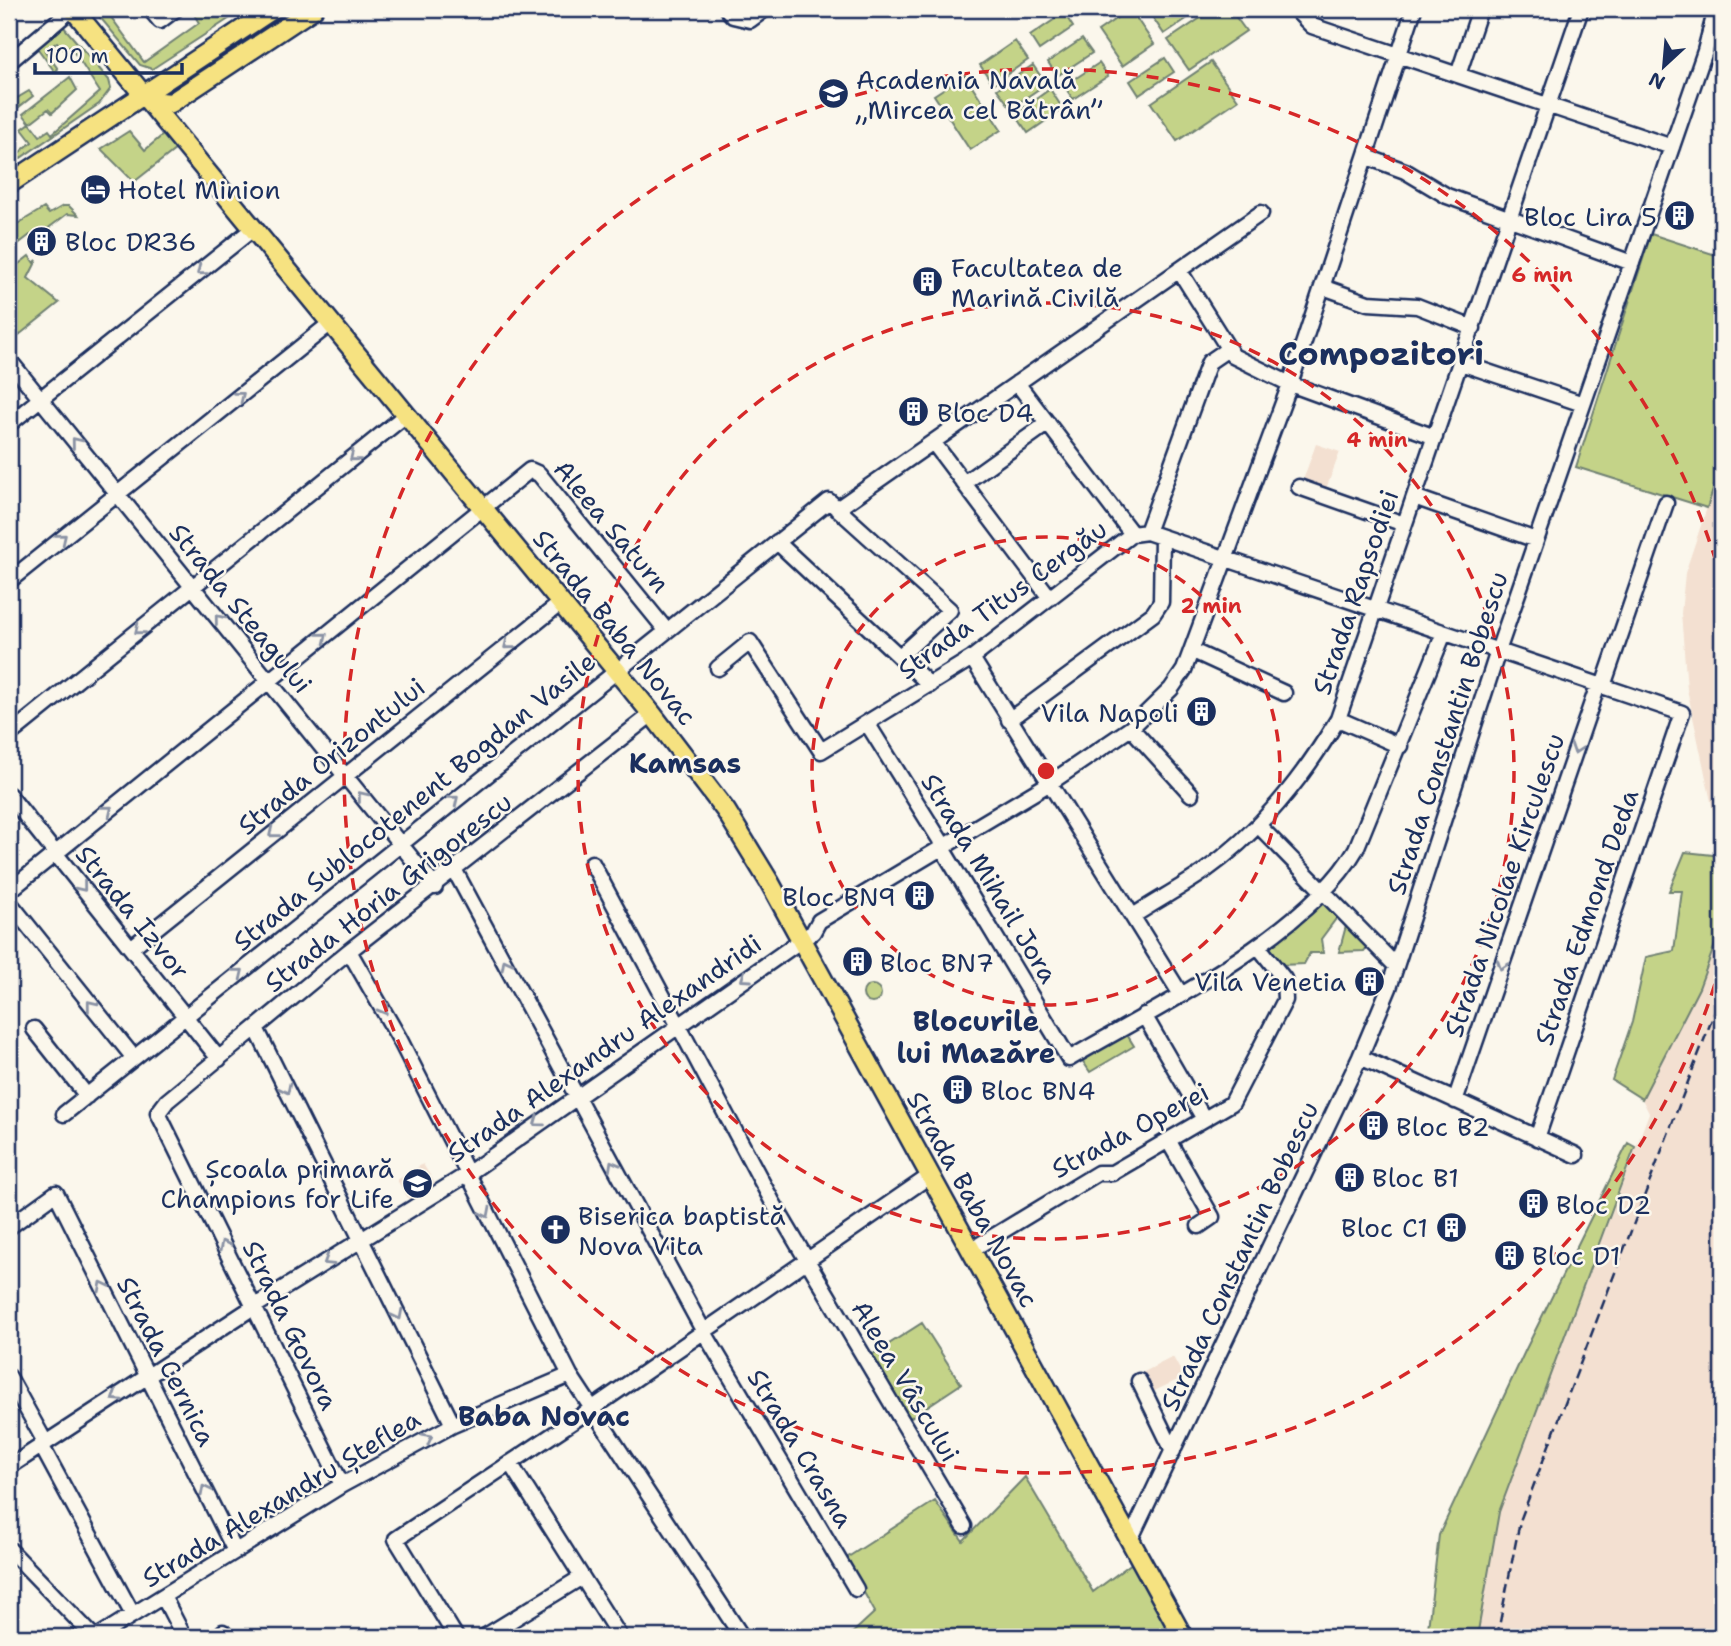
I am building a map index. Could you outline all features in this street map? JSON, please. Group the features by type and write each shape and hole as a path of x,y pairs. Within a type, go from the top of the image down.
{"main road":[{"name":"Strada Baba Novac","path":"73,9 562,602 652,714 731,819 798,933 1183,1637"},
{"path":"9,198 274,9"},
{"path":"9,184 146,98 171,103 313,9"}],"street":[{"path":"9,62 73,9"},
{"path":"150,9 160,21 176,9"},
{"path":"727,9 733,16 750,20 765,9"},
{"path":"1295,9 1312,26 1672,147"},
{"name":"Strada Alexandru Alexandridi","path":"9,1467 255,1306 466,1175 678,1025 798,933 813,932 820,921 1050,783 1131,728 1171,689 1193,651 1290,384 1401,56 1414,9"},
{"path":"1458,75 1480,9"},
{"name":"Strada Rapsodiei","path":"1133,916 1200,874 1258,825 1312,762 1338,719 1581,9"},
{"name":"Strada Constantin Bobescu","path":"1130,1540 1360,1057 1396,966 1498,651 1672,147 1712,10"},
{"path":"1367,157 1405,170 1447,195 1632,263"},
{"name":"Strada Sublocotenent Bogdan Vasile","path":"64,1114 777,542 933,442 1261,213"},
{"path":"9,424 254,228"},
{"path":"1179,271 1228,349 1248,365 1281,377 1290,384 1435,437"},
{"path":"1323,287 1368,303 1417,306 1473,328"},
{"path":"9,581 332,322"},
{"name":"Strada Titus Cergău","path":"718,668 750,642 821,751 930,685 972,658 1140,533 1209,362 1228,349"},
{"name":"Strada Steagului","path":"9,360 435,887"},
{"path":"1461,363 1583,404"},
{"path":"1017,383 1140,533 1162,537 1601,686"},
{"path":"9,735 407,414"},
{"path":"964,483 1048,423"},
{"path":"933,442 1050,598"},
{"name":"Aleea Saturn","path":"484,507 530,470 535,470 666,630"},
{"path":"1299,487 1404,524"},
{"path":"1414,497 1536,540"},
{"name":"Strada Nicolae Kirculescu","path":"1455,1101 1666,503"},
{"path":"833,505 950,610 900,656"},
{"path":"9,891 484,507"},
{"path":"1009,720 1153,614 1161,602 1162,537"},
{"path":"777,542 930,685"},
{"name":"Strada Orizontului","path":"131,948 562,602"},
{"path":"1204,1119 1144,1014 1258,946 1323,892 1356,849 1444,633"},
{"path":"1193,651 1284,693"},
{"path":"972,658 1180,993"},
{"name":"Strada Edmond Deda","path":"1537,1138 1682,713 1601,686"},
{"name":"Strada Horia Grigorescu","path":"158,1113 167,1101 349,951 435,887 652,714"},
{"path":"1338,719 1400,746"},
{"name":"Strada Mihail Jora","path":"867,723 940,840 942,848 1069,1059 1144,1014"},
{"path":"1131,728 1191,794"},
{"name":"Strada Izvor","path":"9,796 219,1059"},
{"path":"1258,825 1396,966"},
{"name":"Aleea Vâscului","path":"592,863 807,1261 964,1526"},
{"name":"Strada Crasna","path":"455,871 704,1332 856,1589"},
{"path":"9,902 134,1058"},
{"name":"Strada Operei","path":"971,1250 1098,1173 1112,1173 1232,1103 1285,1000 1284,979 1258,946"},
{"path":"349,951 399,1038 466,1175 570,1375 590,1410 741,1637"},
{"path":"256,1028 453,1425"},
{"path":"34,1029 87,1096"},
{"path":"1360,1057 1576,1155"},
{"name":"Strada Govora","path":"158,1113 342,1485"},
{"path":"1168,1140 1212,1217 1199,1226"},
{"path":"456,1637 396,1539 590,1410 931,1175"},
{"name":"Strada Cernica","path":"9,1227 56,1193 235,1550"},
{"name":"Strada Alexandru Șteflea","path":"96,1637 342,1485 453,1425 570,1375"},
{"path":"9,1377 133,1615"},
{"path":"1139,1381 1173,1451"},
{"path":"510,1463 620,1637"},
{"path":"9,1549 96,1637"},
{"path":"484,1637 582,1577"},
{"path":"163,1596 184,1637"}],"shaded area":[{"path":"1316,444 1340,452 1326,489 1303,480"},
{"path":"1722,463 1722,853 1687,689 1681,613 1685,573"},
{"path":"1722,915 1722,1637 1477,1637 1499,1512 1649,1113 1642,1099 1699,988"},
{"name":"Școala primară Champions for Life","path":"423,1164 437,1187 411,1203 397,1180"},
{"path":"1173,1357 1184,1377 1150,1393 1140,1374"}],"green space":[{"path":"93,9 105,9 144,62 199,23 191,9 216,9 222,17 233,9 244,9 152,69 140,65"},
{"path":"1130,9 1154,44 1122,66 1098,31"},
{"path":"1147,9 1201,9 1164,34"},
{"path":"1214,9 1230,9 1246,31 1189,70 1168,40"},
{"path":"1064,13 1073,27 1039,50 1030,36"},
{"path":"63,26 109,80 111,88 99,104 9,166 9,161 32,142 22,129 30,123 40,136 49,130 52,134 100,92 70,46 64,50 57,42 45,51 58,69 55,72 38,49 38,46"},
{"path":"1082,39 1092,53 1057,76 1048,62"},
{"path":"1015,41 1028,60 993,84 980,65"},
{"path":"1165,58 1174,72 1139,95 1130,81"},
{"path":"1211,62 1238,100 1177,141 1151,103"},
{"path":"1099,63 1108,76 1073,99 1064,86"},
{"path":"1033,65 1046,84 1011,108 997,89"},
{"path":"965,75 1001,130 970,150 934,95"},
{"path":"70,77 77,90 52,113 48,109 30,123 23,114"},
{"path":"1050,89 1063,109 1028,133 1015,114"},
{"path":"29,91 33,96 9,115 9,104 11,106 14,100"},
{"path":"129,131 145,150 164,134 176,149 134,182 101,149"},
{"path":"63,206 69,206 78,215 67,214 34,239 30,235 9,251 9,229 44,208 49,214"},
{"path":"1651,234 1722,257 1722,463 1707,508 1576,467"},
{"path":"29,256 34,263 37,260 28,278 59,303 9,343 9,257 16,266"},
{"path":"1685,852 1722,856 1722,915 1717,939 1699,988 1642,1099 1612,1080 1632,1022 1646,957 1674,951 1682,891 1669,891"},
{"path":"1320,902 1325,903 1338,916 1321,939 1323,953 1310,953 1304,964 1280,965 1270,949 1274,939"},
{"path":"1346,926 1367,947 1364,951 1339,952"},
{"path":"872,985 878,988 881,994 878,1000 872,1003 866,1000 863,994 866,988"},
{"path":"1126,1033 1134,1046 1090,1072 1082,1060"},
{"path":"1628,1143 1635,1147 1499,1512 1477,1637 1427,1637 1439,1535 1526,1349"},
{"path":"922,1323 961,1384 908,1419 867,1358"},
{"path":"1025,1477 1093,1592 1132,1563 1172,1637 848,1637 875,1612 845,1559 935,1501 963,1541"}],"railway":[{"path":"1497,1637 1520,1521 1722,993"}],"place":[{"name":"Academia Navală „Mircea cel Bătrân”","path":"833,94"},
{"name":"Hotel Minion","path":"95,189"},
{"name":"Bloc Lira 5","path":"1680,216"},
{"name":"Bloc DR36","path":"42,241"},
{"name":"Facultatea de Marină Civilă","path":"928,282"},
{"name":"Bloc D4","path":"914,412"},
{"name":"Vila Napoli","path":"1202,712"},
{"name":"Bloc BN9","path":"919,896"},
{"name":"Bloc BN7","path":"857,962"},
{"name":"Vila Venetia","path":"1369,981"},
{"name":"Bloc BN4","path":"958,1090"},
{"name":"Bloc B2","path":"1373,1126"},
{"name":"Bloc B1","path":"1349,1177"},
{"name":"Școala primară Champions for Life","path":"417,1183"},
{"name":"Bloc D2","path":"1533,1204"},
{"name":"Bloc C1","path":"1451,1227"},
{"name":"Biserica baptistă Nova Vita","path":"555,1230"},
{"name":"Bloc D1","path":"1509,1255"}],"district":[{"name":"Compozitori","path":"1381,353"},
{"name":"Kamsas","path":"685,763"},
{"name":"Blocurile lui Mazăre","path":"976,1037"},
{"name":"Baba Novac","path":"544,1416"}]}
